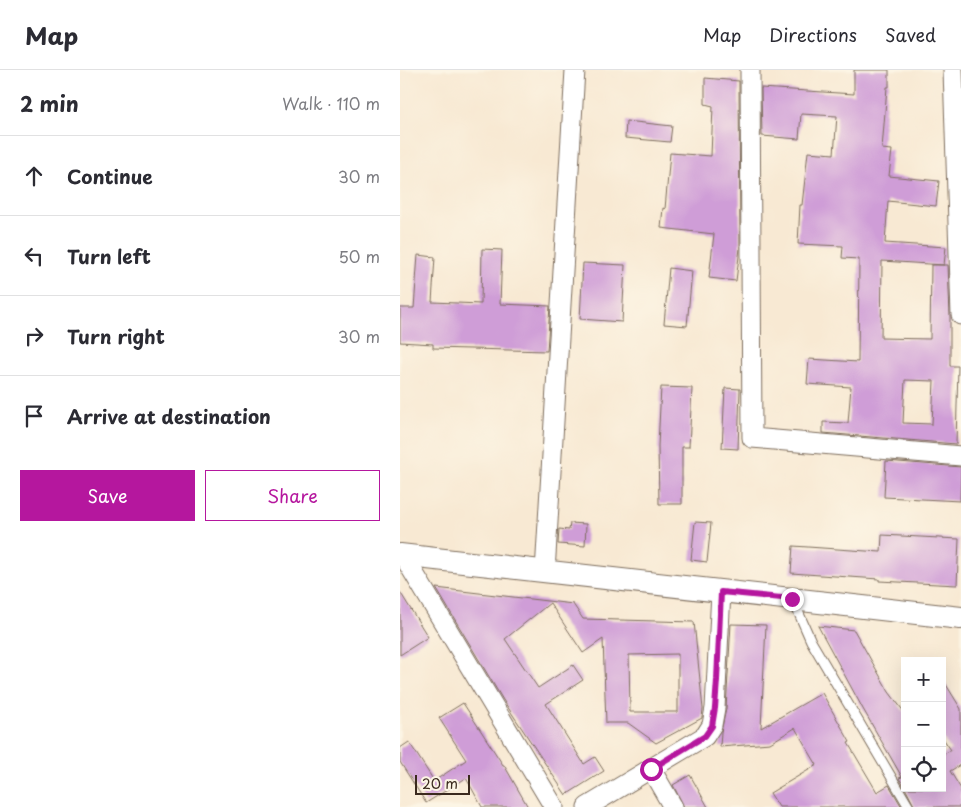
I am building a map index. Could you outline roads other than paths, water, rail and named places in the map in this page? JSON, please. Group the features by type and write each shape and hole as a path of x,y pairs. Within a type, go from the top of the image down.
{"street":[{"path":"545,572 575,70"},
{"path":"750,70 752,438 961,456"},
{"path":"953,70 958,113 961,315"},
{"path":"401,555 961,618"},
{"path":"401,555 554,807"},
{"path":"587,807 705,736 712,726 717,689 721,592"},
{"path":"651,769 673,807"}],"lane":[{"path":"792,599 811,641 909,807"}]}
